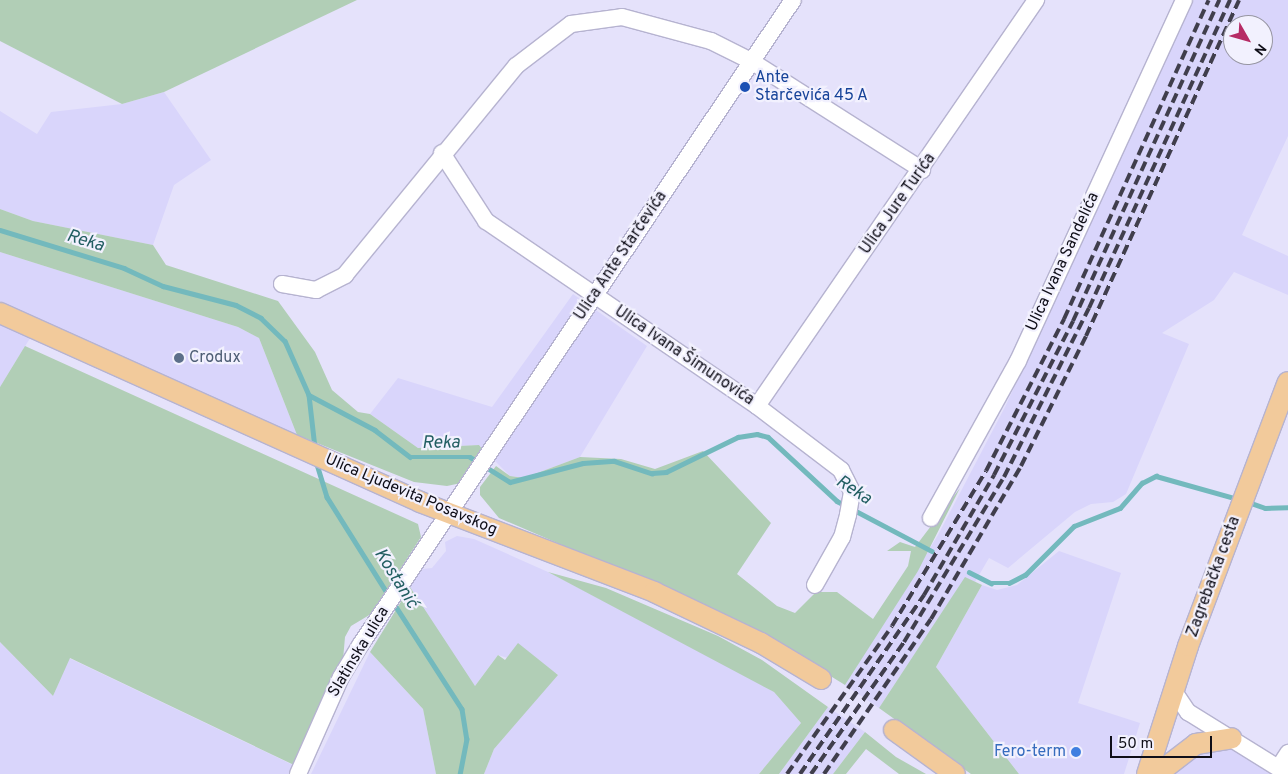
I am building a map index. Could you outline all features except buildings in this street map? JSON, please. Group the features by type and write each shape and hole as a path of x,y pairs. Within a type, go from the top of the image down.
{"main road":[{"name":"Ulica Ljudevita Posavskog","path":"0,313 298,448 449,513 654,592 761,643 821,679"},
{"name":"Zagrebačka cesta","path":"1147,774 1173,690 1244,494 1288,382"},
{"path":"894,730 955,774"},
{"path":"1157,774 1196,744 1232,738"}],"street":[{"name":"Ulica Ante Starčevića","path":"449,513 793,0"},
{"name":"Ulica Jure Turića","path":"757,406 922,170 1036,0"},
{"name":"Ulica Ivana Sandelića","path":"931,518 1018,361 1184,0"},
{"path":"282,284 316,290 345,275 442,153 516,66 571,24 622,18 661,25 751,61 922,170"},
{"name":"Ulica Ivana Šimunovića","path":"442,153 486,221 757,406 841,470 852,492 849,509 842,537 815,585"},
{"name":"Slatinska ulica","path":"298,774 341,677 379,615 449,513"},
{"path":"1173,690 1184,709 1284,770 1288,753"}],"shaded area":[{"path":"1194,0 1288,0 1288,136 1242,235 1288,256 1288,295 1234,272 1214,300 1162,333 1189,344 1126,494 1113,502 1091,504 1075,512 1008,568 989,558 975,582 965,578 879,708 845,685 938,535 1005,407"},
{"path":"164,92 211,160 174,185 153,245 33,221 0,209 0,111 37,134 51,112 122,104"},
{"path":"0,252 238,327 259,338 297,435 0,301"},
{"path":"573,294 647,346 580,457 524,478 510,476 479,445 418,448 370,414 398,378 492,407"},
{"path":"0,320 32,335 0,387"},
{"path":"457,536 474,539 548,572 731,667 774,692 801,723 759,774 484,774 494,749 558,674 498,655 475,686 465,677 410,587 422,569 432,568 446,551 445,542"},
{"path":"1059,551 1121,573 1078,703 1140,723 1124,774 1019,774 936,667 982,585 997,590 1017,585"},
{"path":"0,642 53,696 69,658 293,765 291,774 0,774"},
{"path":"370,652 423,709 436,774 311,774"},
{"path":"828,707 865,732 833,774 779,774"},
{"path":"1224,744 1278,774 1172,774 1184,757"}],"green space":[{"path":"0,0 357,0 164,92 122,104 0,41"},
{"path":"0,209 33,221 153,245 166,265 278,301 315,352 332,390 358,412 370,414 418,448 479,445 483,450 461,483 447,486 414,482 297,435 259,338 238,327 0,252"},
{"path":"25,346 418,524 421,537 371,614 351,626 345,637 343,660 294,765 70,658 53,696 0,642 0,387"},
{"path":"703,451 771,523 737,574 777,606 795,613 816,592 837,592 873,619 908,566 911,551 887,551 900,542 915,547 960,488 918,571 845,685 748,625 499,518 480,495 480,487 496,466 510,476 524,478 580,457 621,459 655,469"},
{"path":"548,572 606,588 718,636 762,660 828,707 779,774 759,774 801,723 774,692"},
{"path":"965,577 982,585 936,667 1019,774 971,774 879,708"},
{"path":"410,587 475,686 498,655 505,660 518,643 558,675 494,749 484,774 436,774 423,709 370,652"},
{"path":"865,732 896,757 926,774 899,774 866,749 846,774 833,774"}],"waterway":[{"name":"Reka","path":"0,230 124,268 163,286 236,305 261,318 285,341 309,395 375,430 410,457 470,457 510,482 583,463 614,461 652,473 666,472 738,437 757,434 768,437 837,501 932,551"},
{"name":"Kostanić","path":"309,395 315,448"},
{"name":"Kostanić","path":"316,461 327,497 389,596"},
{"name":"Reka","path":"969,572 991,583 1009,583 1025,575 1074,526 1120,508 1142,483 1156,476 1238,499"},
{"name":"Reka","path":"1248,502 1265,508 1288,507"},
{"name":"Kostanić","path":"393,602 462,709 467,739 460,774"}],"railway":[{"path":"787,774 892,626 986,471 1064,319 1209,0"},
{"path":"800,774 924,595 994,475 1073,321 1219,0"},
{"path":"811,774 904,642 1004,477 1089,308 1230,0"},
{"path":"824,774 931,619 1021,466 1086,336 1239,0"}],"place":[{"name":"Ante Starčevića 45 A","path":"745,87"},
{"name":"Crodux","path":"179,358"},
{"name":"Fero-term","path":"1076,752"}]}
